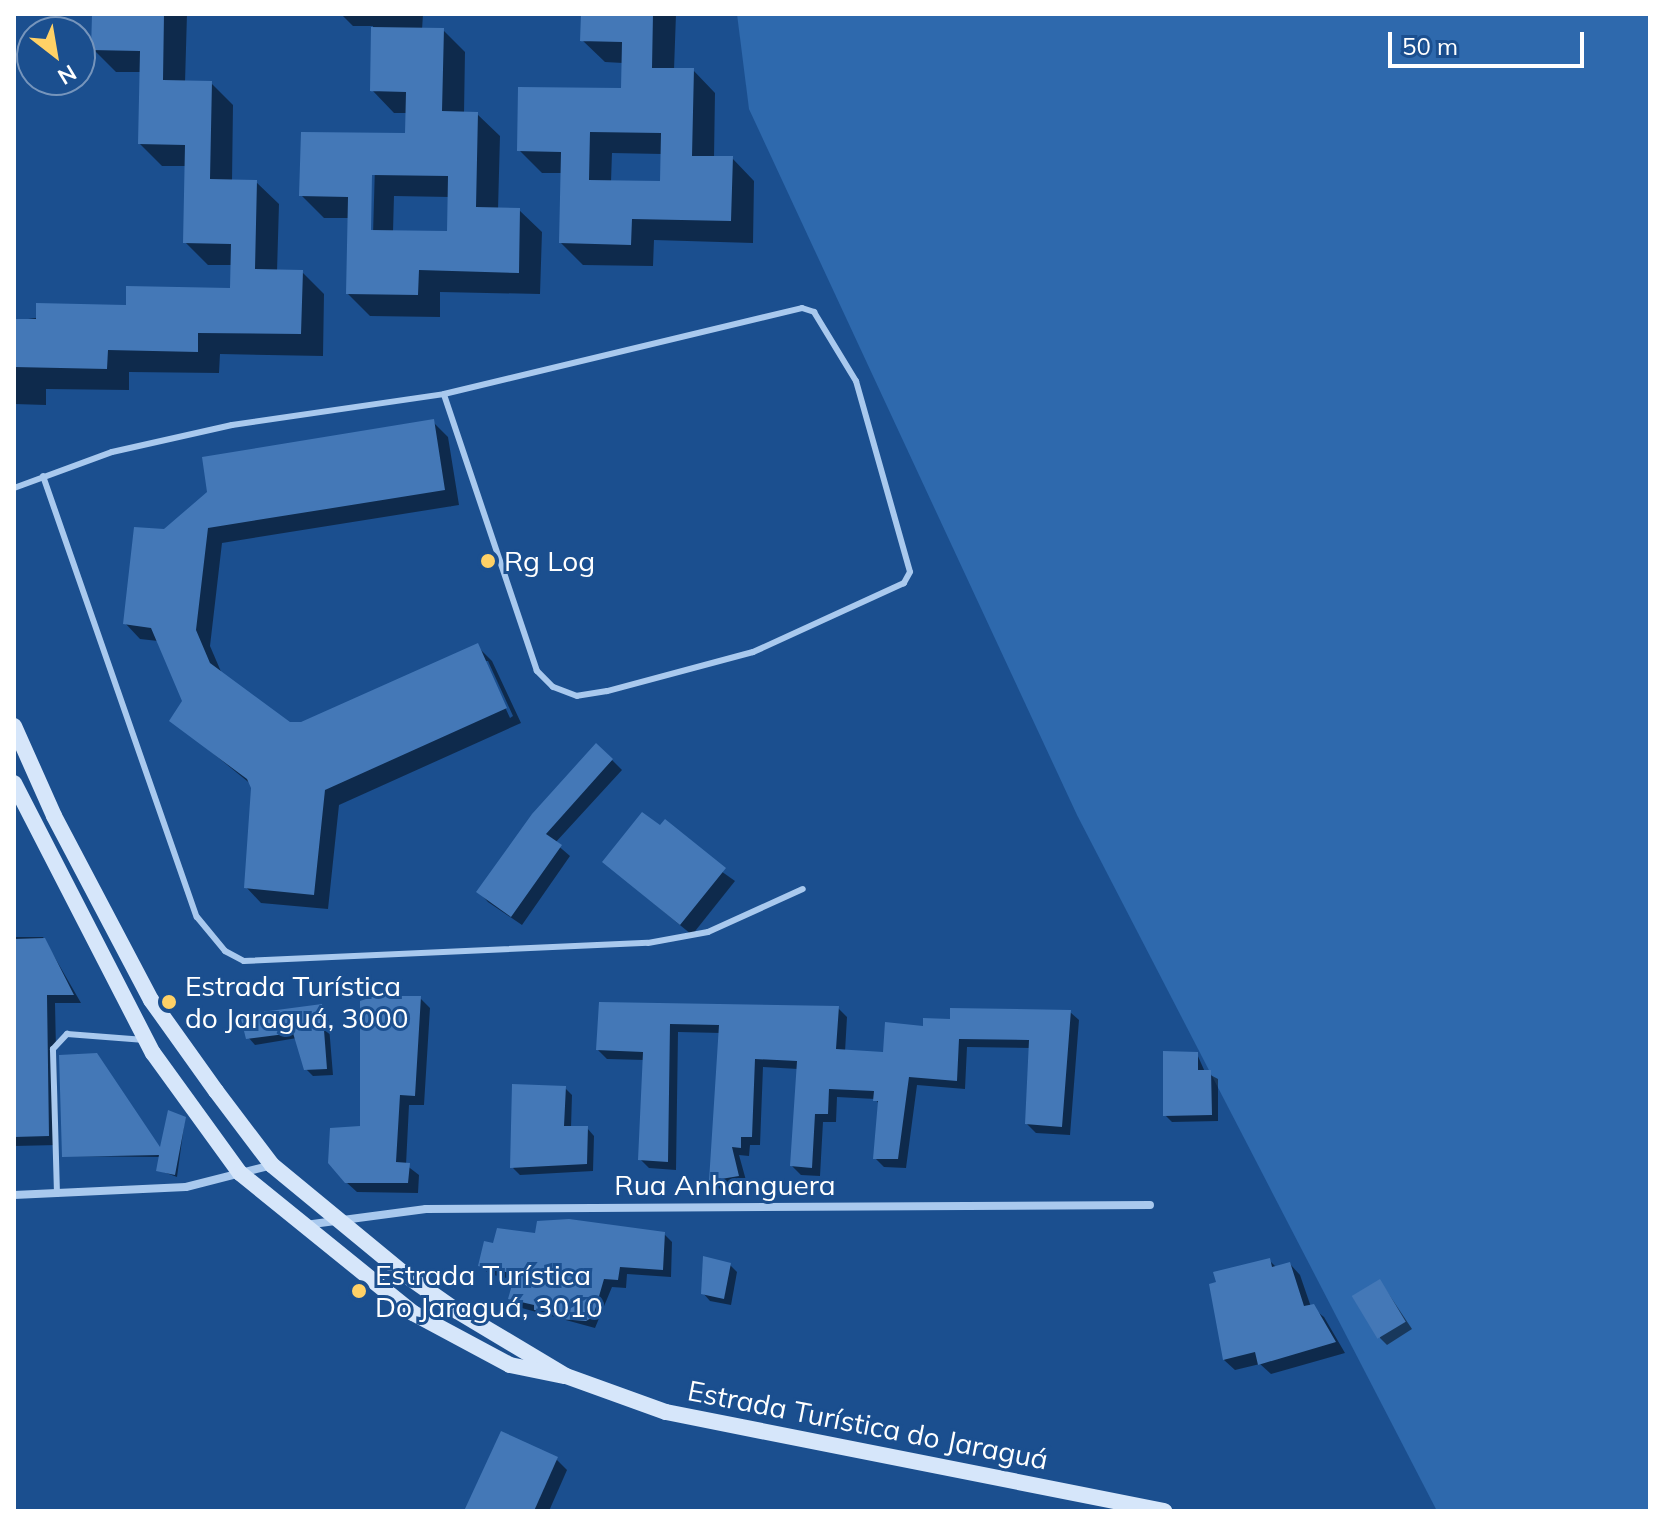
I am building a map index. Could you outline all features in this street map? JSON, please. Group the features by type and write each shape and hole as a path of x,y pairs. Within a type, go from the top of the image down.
{"main road":[{"name":"Estrada Turística do Jaraguá","path":"14,726 54,816 151,1000 272,1165 335,1219 457,1311 566,1376"},
{"name":"Estrada Turística do Jaraguá","path":"14,783 146,1041 240,1173 301,1226 413,1313 510,1365 566,1376 680,1415 1164,1511"}],"street":[{"path":"14,1195 186,1187 272,1165"},
{"name":"Rua Anhanguera","path":"301,1226 426,1209 1150,1205"}],"lane":[{"path":"14,488 112,452 232,425 444,394 802,308 814,312 856,381 910,572 904,583 753,652 607,691 577,696 553,687 537,671 444,394"},
{"path":"43,476 197,917 225,951 244,961 648,943 708,932 803,889"},
{"path":"57,1194 53,1049 67,1034 146,1041"}],"shaded area":[{"path":"737,14 1650,14 1650,1511 1437,1511 1077,815 749,109"}],"building":[{"path":"164,14 163,80 212,81 210,179 257,180 255,269 303,270 301,334 198,333 198,352 108,350 107,369 14,367 14,319 36,319 36,303 126,305 126,286 230,288 231,244 183,243 185,145 138,144 140,51 96,50 96,16 92,16"},
{"path":"581,14 653,14 652,68 694,68 692,156 733,156 731,221 632,219 631,245 559,243 561,152 517,151 518,87 621,88 622,42 580,41","holes":["590,132 661,133 660,181 589,180"]},
{"path":"371,27 444,28 442,111 478,112 476,207 520,208 519,273 419,270 418,295 346,294 348,197 299,196 301,132 405,133 406,92 370,91","holes":["372,175 448,176 447,231 371,230"]},
{"path":"434,419 445,490 208,528 196,630 210,663 290,722 301,722 478,643 507,708 325,790 314,895 244,888 251,788 247,779 169,721 182,701 151,628 123,624 134,527 164,529 207,492 202,457"},
{"path":"596,743 613,759 546,834 562,845 511,917 476,892 532,814"},
{"path":"642,812 660,825 665,819 726,868 680,925 602,862"},
{"path":"45,938 74,995 47,995 49,1136 14,1137 14,939"},
{"path":"375,996 421,996 415,1096 400,1095 396,1162 410,1163 408,1183 345,1183 328,1163 330,1128 360,1126 360,1001"},
{"path":"599,1002 839,1006 836,1049 883,1052 885,1022 923,1026 923,1018 950,1019 950,1008 1071,1010 1062,1127 1025,1124 1029,1040 959,1039 957,1081 909,1077 898,1159 873,1159 878,1101 873,1101 874,1091 829,1089 828,1114 815,1114 812,1168 790,1166 797,1061 755,1059 752,1137 741,1137 741,1148 732,1147 739,1176 709,1181 719,1025 670,1024 668,1162 638,1160 643,1052 596,1050"},
{"path":"322,1004 327,1069 304,1070 293,1033 246,1039 240,1015"},
{"path":"1163,1051 1198,1052 1198,1070 1211,1070 1212,1115 1163,1116"},
{"path":"97,1053 160,1147 168,1110 186,1117 175,1175 156,1171 159,1155 62,1157 59,1055"},
{"path":"512,1084 566,1086 564,1126 588,1126 587,1164 510,1168"},
{"path":"569,1219 665,1232 663,1270 620,1267 618,1280 604,1279 593,1317 586,1321 559,1319 559,1313 534,1310 534,1305 508,1299 515,1274 478,1266 484,1241 493,1243 497,1228 535,1233 537,1221"},
{"path":"703,1256 731,1263 724,1299 701,1294"},
{"path":"1270,1258 1272,1267 1290,1262 1304,1306 1314,1304 1336,1342 1258,1365 1255,1352 1223,1360 1209,1284 1216,1282 1213,1272"},
{"path":"1380,1279 1406,1322 1377,1339 1352,1296"},
{"path":"501,1431 558,1457 534,1511 464,1511"}],"place":[{"name":"Rg Log","path":"488,561"},
{"name":"Estrada Turística do Jaraguá, 3000","path":"169,1002"},
{"name":"Estrada Turística Do Jaraguá, 3010","path":"359,1291"}]}
